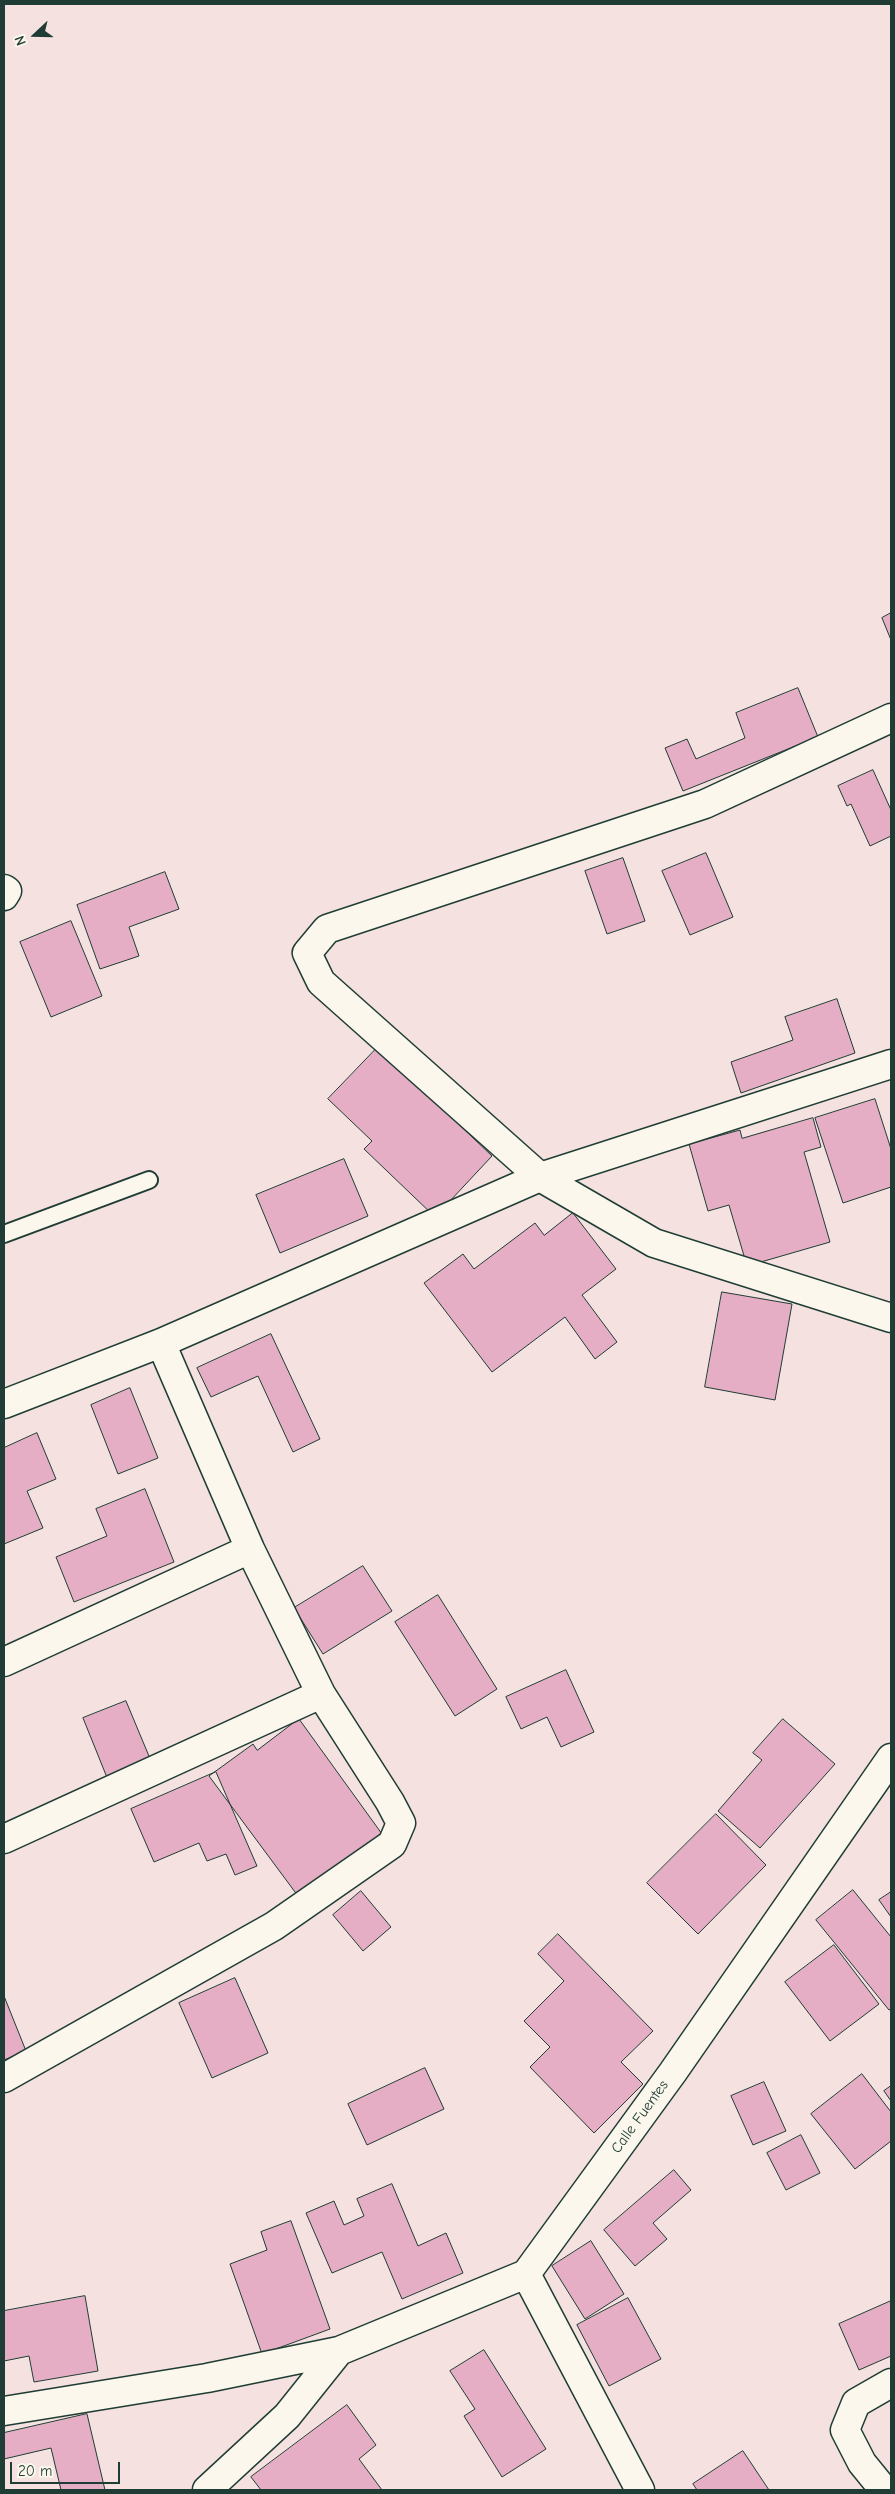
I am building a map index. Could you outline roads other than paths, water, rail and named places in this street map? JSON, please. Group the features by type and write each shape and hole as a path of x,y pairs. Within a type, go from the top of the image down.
{"street":[{"path":"891,718 705,804 327,929 307,953 321,982 540,1177 654,1243 891,1318"},
{"path":"4,889 8,891 4,896"},
{"path":"4,1404 160,1342 540,1177 891,1064"},
{"path":"4,2078 274,1926 392,1844 401,1823 390,1802 321,1694 250,1549 160,1342"},
{"path":"4,1662 250,1549"},
{"path":"4,1839 321,1694"},
{"name":"Calle Fuentes","path":"526,2274 673,2072 891,1758"},
{"path":"4,2411 207,2378 339,2351 526,2274 640,2490"},
{"path":"207,2490 286,2416 339,2351"},
{"path":"884,2490 862,2463 845,2430 856,2403 891,2383"}],"lane":[{"path":"4,1234 149,1180"}]}
